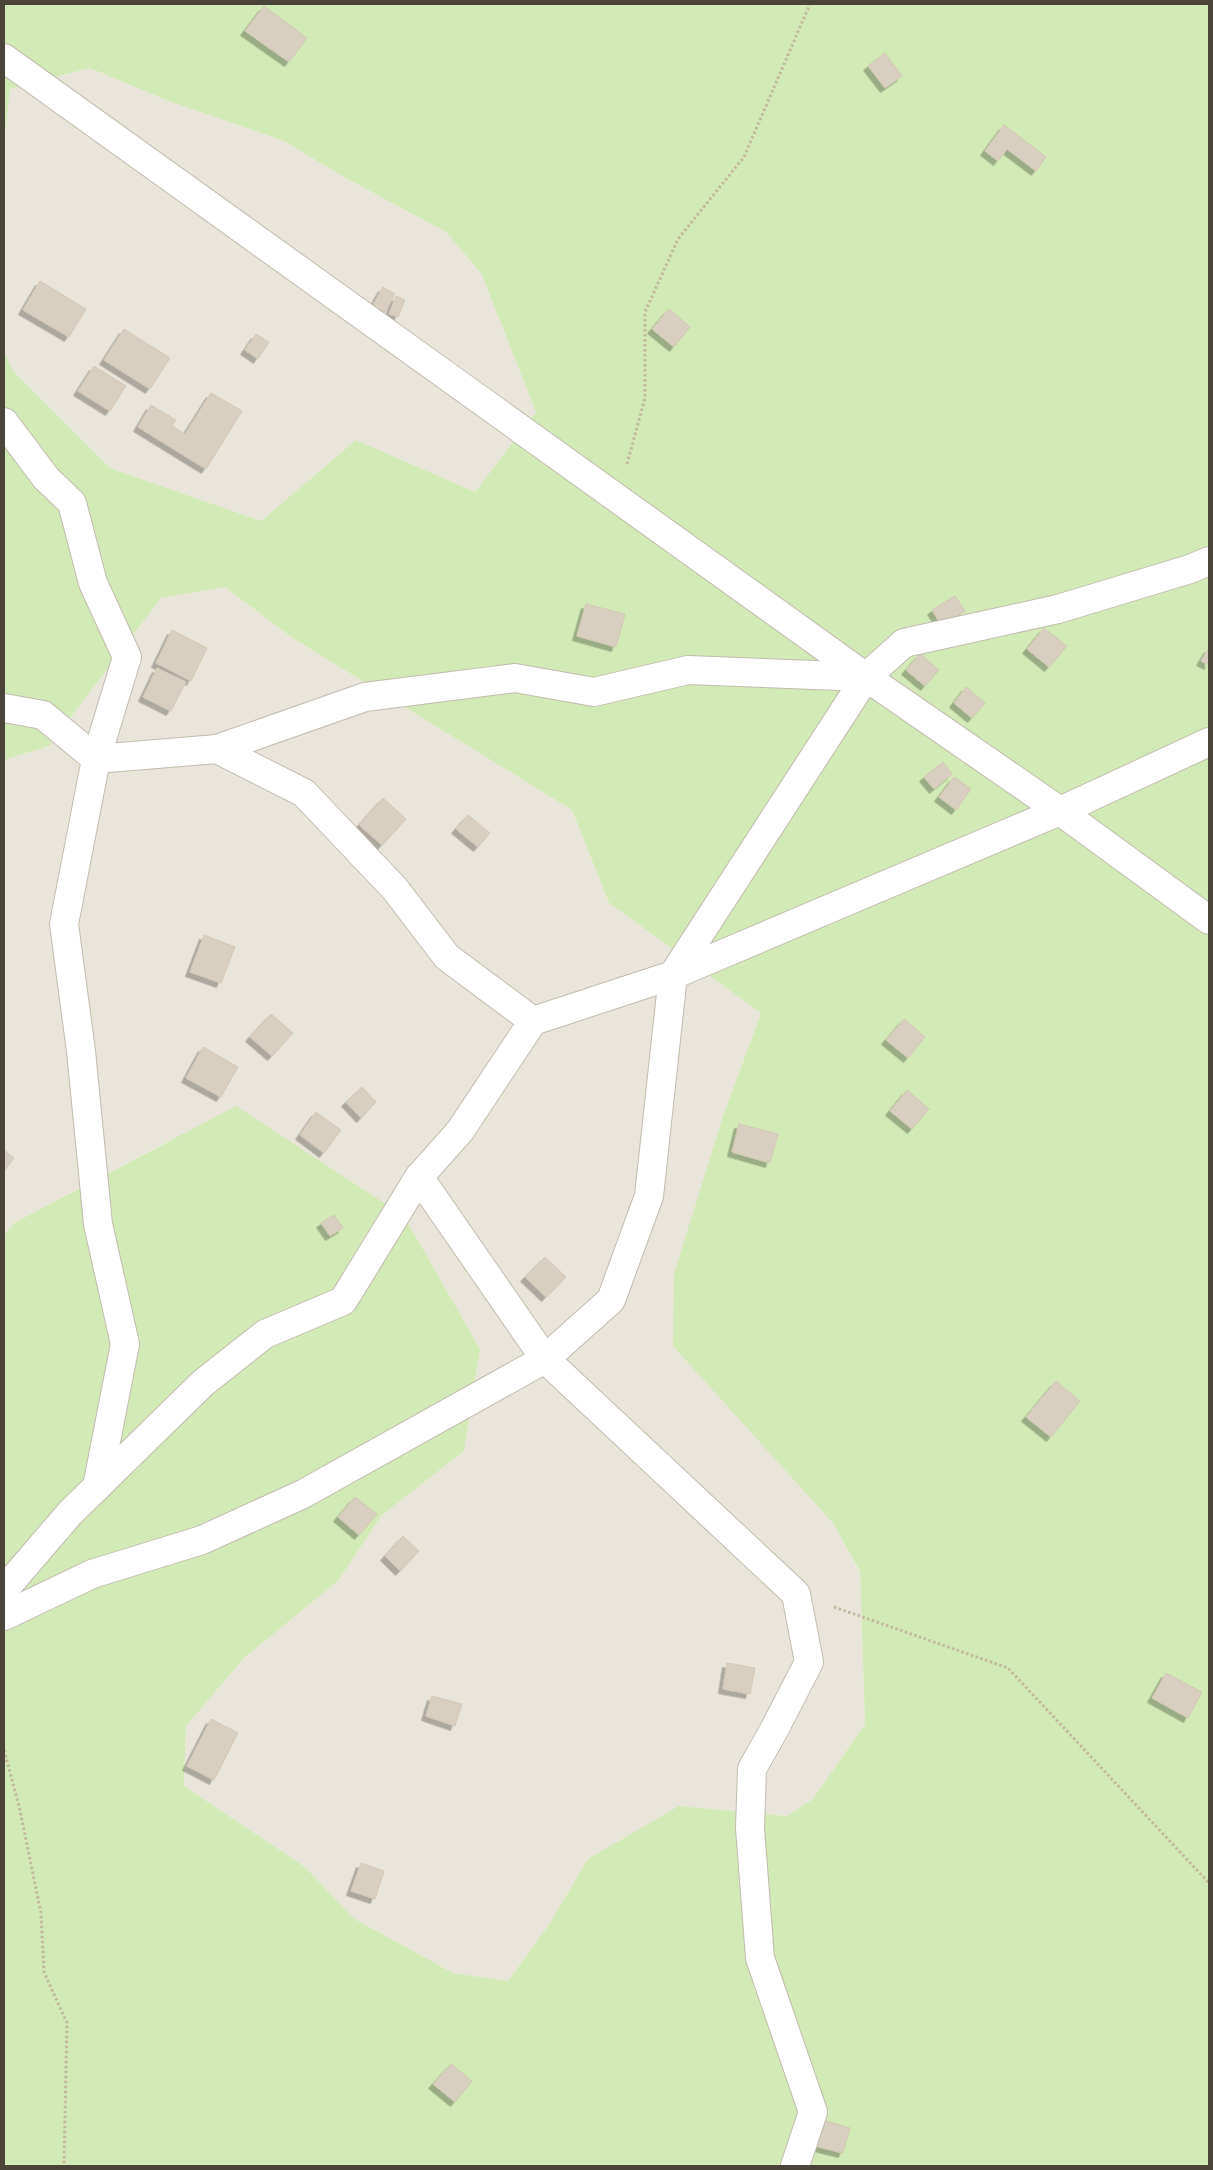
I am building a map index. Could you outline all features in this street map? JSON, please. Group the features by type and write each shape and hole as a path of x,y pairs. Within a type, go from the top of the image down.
{"street":[{"path":"4,58 866,677 1060,811 1209,920"},
{"path":"4,422 46,478 72,503 94,583 127,657 96,759 64,924 81,1051 98,1224 125,1344 97,1487"},
{"path":"4,1616 92,1574 202,1540 303,1494 545,1359 611,1300 649,1196 673,975 866,677 904,643 1058,609 1190,570 1209,561"},
{"path":"4,708 44,716 96,759 218,750 366,697 515,678 594,692 688,670 866,677"},
{"path":"4,1590 70,1513 203,1383 264,1334 343,1301 419,1177 460,1131 533,1021 673,975 1060,811 1209,742"},
{"path":"218,750 304,793 395,889 447,957 533,1021"},
{"path":"419,1177 545,1359 796,1594 809,1662 752,1769 750,1828 760,1958 813,2112 795,2166"}],"path":[{"path":"618,499 645,398 645,312 678,239 744,157 810,4"},
{"path":"796,1594 1008,1668 1209,1883"},
{"path":"4,1750 19,1806 41,1913 44,1972 67,2023 64,2166"}],"shaded area":[{"path":"90,68 166,100 284,141 342,176 446,232 481,273 536,412 475,492 356,440 261,521 110,468 13,371 4,351 4,129 6,126 10,89"},
{"path":"225,587 291,637 572,810 609,903 761,1013 723,1116 833,1523 860,1573 865,1724 813,1799 787,1816 679,1806 550,1923 508,1981 453,1973 353,1918 305,1867 184,1786 186,1726 245,1657 338,1581 382,1515 464,1451 480,1349 404,1216 172,1139 14,1223 4,1236 4,760 49,746 161,598"}],"green space":[{"path":"4,4 1209,4 1209,2166 4,2166 4,1236 14,1223 236,1106 404,1216 480,1349 464,1451 382,1515 338,1581 245,1657 186,1726 184,1786 305,1867 353,1918 453,1973 508,1981 550,1923 588,1859 679,1806 787,1816 813,1799 865,1724 860,1572 833,1523 673,1346 674,1274 723,1116 761,1013 609,903 572,810 291,637 225,587 161,598 49,746 4,760 4,351 13,371 110,468 261,521 356,440 475,492 536,412 481,273 446,232 342,176 284,141 166,100 90,68 10,89 6,126 4,129"}],"building":[{"path":"264,6 307,38 289,62 245,31"},
{"path":"885,53 902,76 885,88 868,66"},
{"path":"1004,125 1046,157 1036,171 1007,149 998,161 985,151"},
{"path":"40,281 86,309 69,337 23,310"},
{"path":"383,287 395,294 385,312 373,305"},
{"path":"396,296 405,300 398,317 389,314"},
{"path":"669,309 690,327 674,347 652,329"},
{"path":"124,329 170,358 150,389 104,360"},
{"path":"256,334 269,342 258,359 245,350"},
{"path":"94,366 126,386 110,411 78,391"},
{"path":"211,393 242,411 206,469 138,427 151,405 176,420 172,426 185,434"},
{"path":"955,596 965,611 942,626 932,610"},
{"path":"586,604 625,614 616,647 577,636"},
{"path":"1044,628 1067,646 1049,667 1027,649"},
{"path":"172,630 207,648 191,681 156,663"},
{"path":"1209,648 1209,665 1201,661"},
{"path":"920,654 939,670 925,686 906,670"},
{"path":"157,668 186,682 171,711 143,697"},
{"path":"966,687 985,703 972,718 954,703"},
{"path":"943,762 952,774 934,789 924,777"},
{"path":"954,777 971,789 956,810 939,797"},
{"path":"383,798 406,819 382,845 359,825"},
{"path":"468,815 490,833 478,847 456,829"},
{"path":"204,935 235,947 221,983 190,972"},
{"path":"271,1014 293,1033 272,1056 250,1037"},
{"path":"904,1019 925,1037 908,1058 886,1040"},
{"path":"203,1047 238,1067 221,1097 186,1078"},
{"path":"362,1087 376,1102 361,1118 346,1102"},
{"path":"907,1090 929,1109 912,1129 890,1111"},
{"path":"316,1112 341,1130 324,1153 300,1135"},
{"path":"739,1124 778,1134 770,1163 732,1152"},
{"path":"4,1150 14,1158 4,1171"},
{"path":"334,1215 343,1228 330,1236 321,1223"},
{"path":"545,1257 566,1277 546,1297 525,1277"},
{"path":"1056,1381 1080,1401 1051,1437 1026,1417"},
{"path":"355,1497 377,1514 359,1535 338,1517"},
{"path":"403,1536 419,1551 400,1571 385,1556"},
{"path":"727,1663 755,1668 750,1694 723,1689"},
{"path":"1166,1673 1202,1692 1188,1718 1152,1698"},
{"path":"432,1696 462,1704 455,1726 426,1716"},
{"path":"211,1719 238,1733 214,1780 187,1766"},
{"path":"361,1863 384,1871 375,1899 351,1891"},
{"path":"451,2064 472,2081 455,2102 433,2084"},
{"path":"823,2120 850,2128 843,2153 815,2146"}]}
